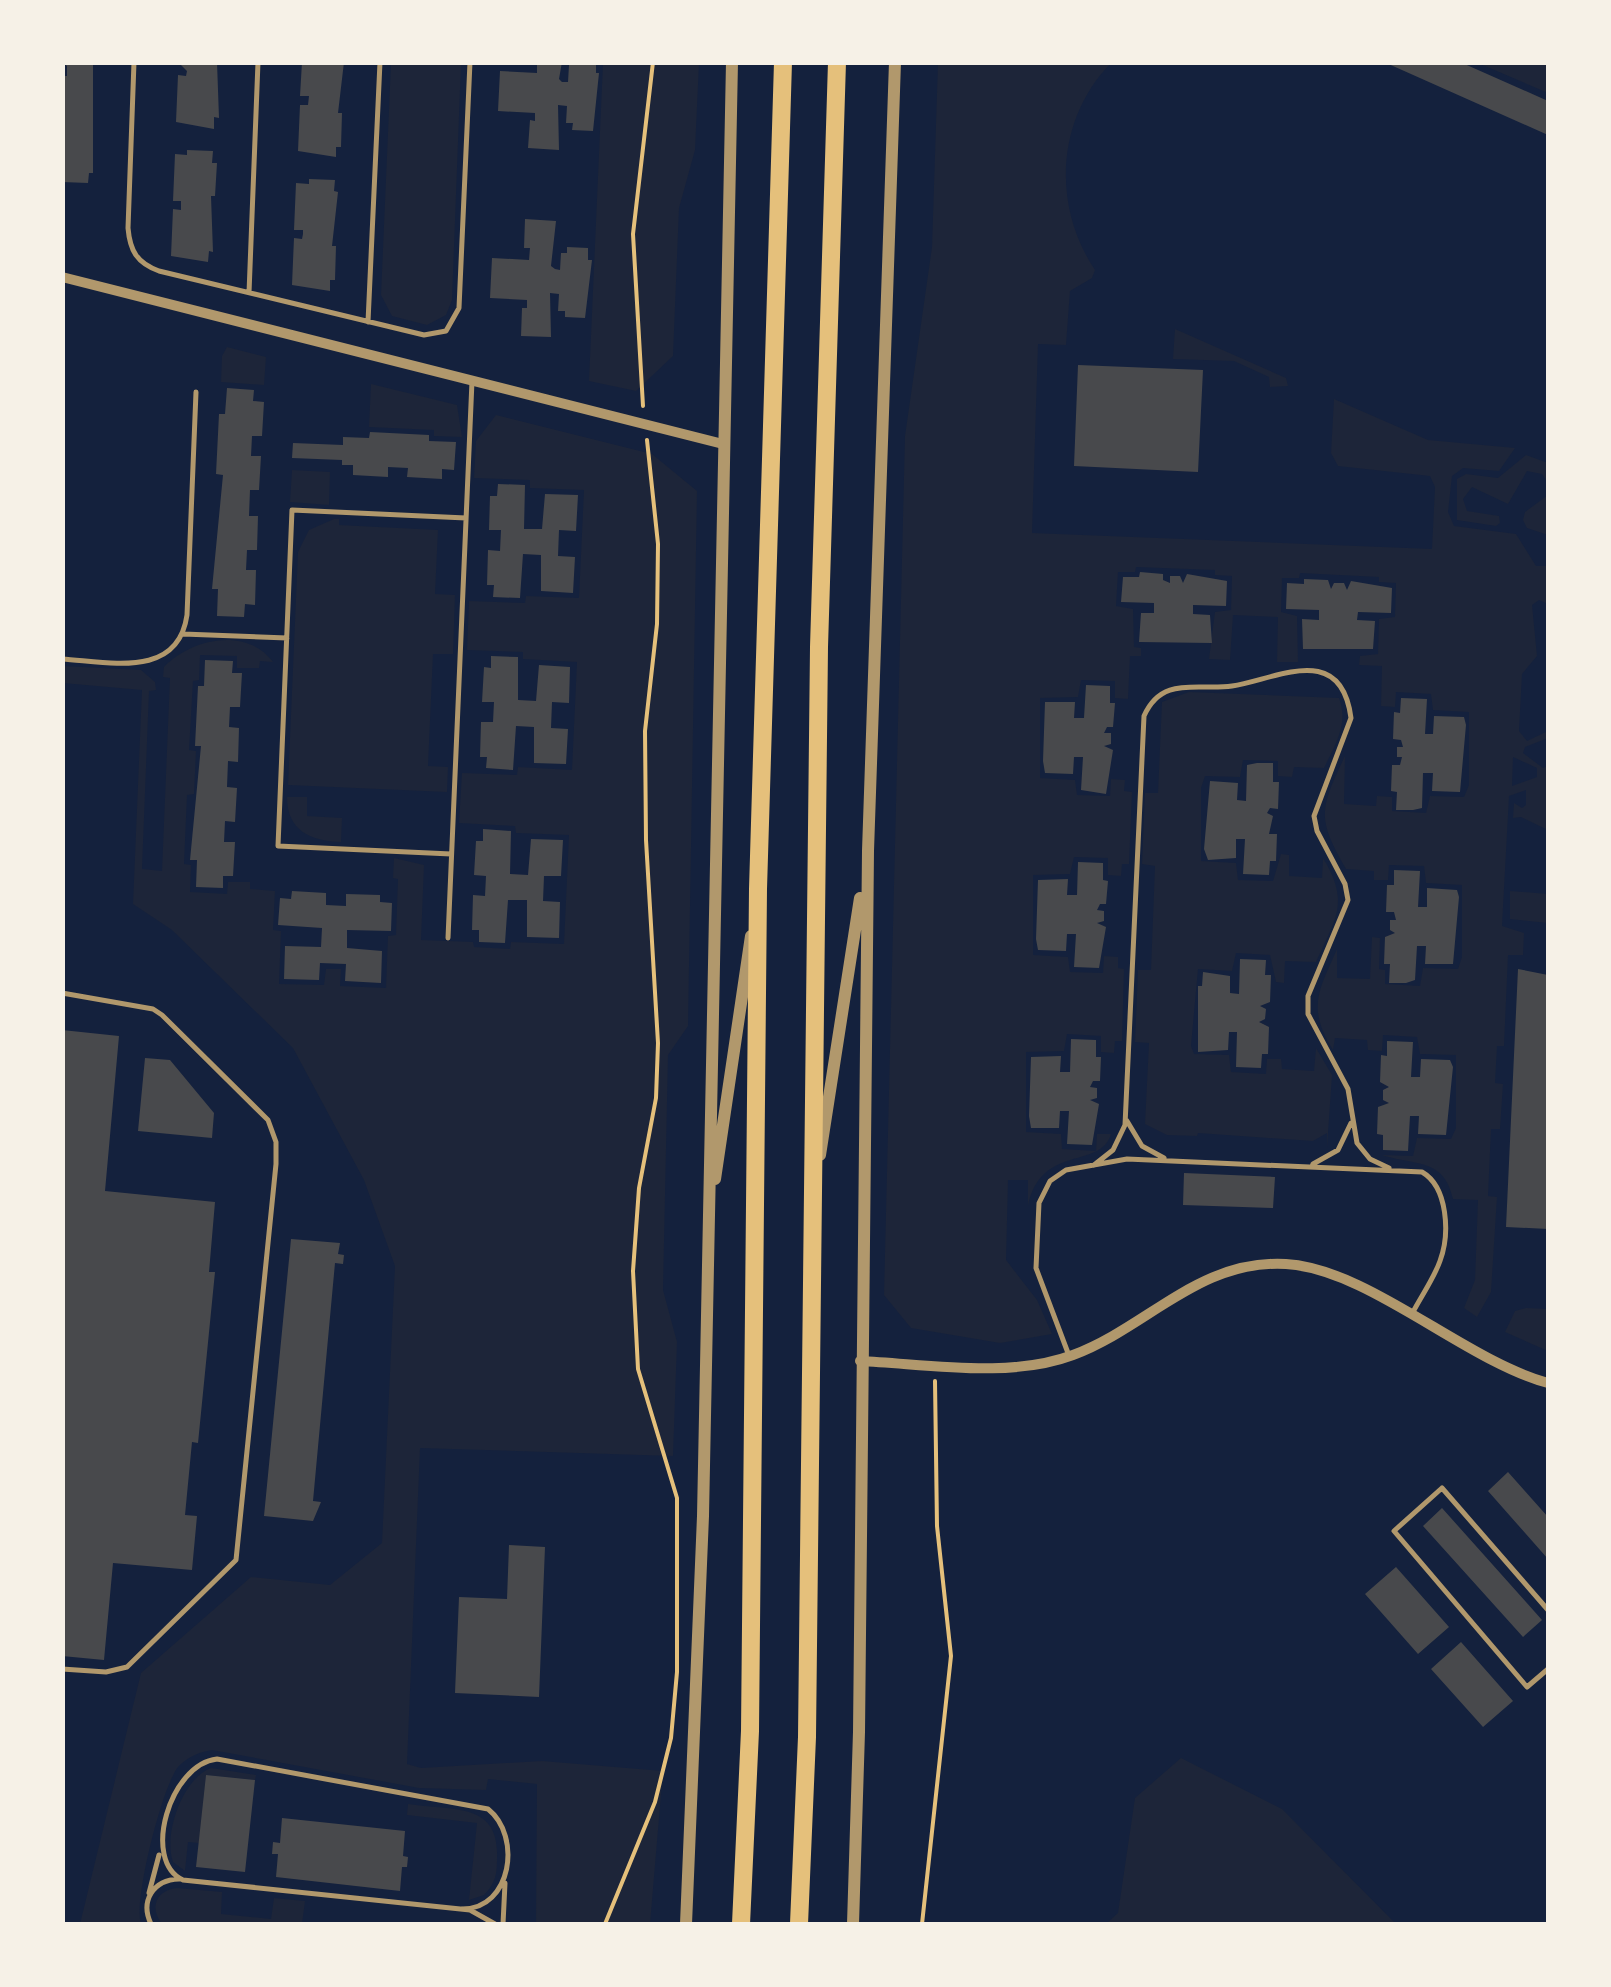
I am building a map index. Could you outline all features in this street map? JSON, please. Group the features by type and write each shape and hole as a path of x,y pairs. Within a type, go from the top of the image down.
{"highway":[{"path":"741,1924 750,1731 758,890 783,62"},
{"path":"799,1924 807,1737 819,647 837,62"}],"street":[{"path":"686,1924 704,1516 732,62"},
{"path":"852,1924 859,1732 868,851 895,62"},
{"path":"62,277 723,444"},
{"path":"810,1217 868,851"},
{"path":"707,1230 758,890"},
{"path":"860,1361 1040,1363 1070,1356 1104,1341 1205,1278 1262,1264 1322,1271 1486,1358 1548,1383"}],"lane":[{"path":"134,62 128,228 132,252 158,271 311,308"},
{"path":"258,62 248,292 435,334 446,331 458,313 470,62"},
{"path":"368,322 380,62"},
{"path":"448,938 472,380"},
{"path":"62,659 144,663 174,648 183,634 196,392"},
{"path":"451,854 278,846 292,510 466,518"},
{"path":"183,634 287,638"},
{"path":"1094,1165 1118,1142 1126,1108 1144,716 1152,702 1171,688 1230,686 1306,669 1337,684 1351,718 1314,816 1316,831 1345,884 1347,909 1307,1005 1314,1031 1348,1089 1351,1120 1364,1153 1388,1168"},
{"path":"62,993 153,1008 162,1015 268,1120 276,1164 236,1560 127,1667 106,1672 62,1668"},
{"path":"1126,1108 1136,1140 1171,1161"},
{"path":"1309,1166 1338,1150 1351,1120"},
{"path":"1070,1356 1036,1274 1039,1203 1058,1175 1127,1159 1388,1168 1428,1175 1443,1200 1440,1261 1411,1315"},
{"path":"1548,1610 1442,1488 1394,1531 1528,1687 1548,1669"},
{"path":"151,1924 147,1900 184,1775 198,1764 216,1760 481,1806 504,1828 504,1924"},
{"path":"162,1846 165,1865 183,1880"},
{"path":"462,1909 476,1908 492,1899 506,1874"},
{"path":"147,1900 163,1882 183,1880 462,1909 478,1912 495,1924"}],"path":[{"path":"605,1924 654,1802 671,1738 677,1672 677,1498 638,1369 634,1271 639,1188 656,1098 658,1043 646,840 646,731 657,624 658,544 645,424 633,234 653,62"},
{"path":"922,1924 950,1656 937,1526 934,1364"}],"shaded area":[{"path":"391,63 461,63 452,300 446,315 427,325 392,316 381,295"},
{"path":"603,63 699,63 695,150 679,208 673,356 636,391 589,381"},
{"path":"938,63 1111,63 1093,85 1070,136 1066,164 1072,219 1095,270 1092,278 1070,291 1066,345 1038,344 1032,533 1432,549 1435,487 1430,476 1338,466 1331,453 1334,399 1428,440 1515,448 1499,471 1463,468 1452,476 1448,512 1454,526 1516,534 1536,566 1548,566 1548,604 1539,600 1532,605 1537,656 1522,674 1519,731 1527,741 1548,731 1548,738 1525,747 1523,753 1543,768 1548,766 1548,830 1521,817 1513,818 1514,803 1522,808 1526,805 1526,790 1509,796 1502,926 1524,933 1523,955 1508,955 1504,1046 1497,1046 1495,1083 1503,1084 1500,1129 1491,1129 1488,1196 1497,1197 1491,1292 1477,1317 1464,1308 1475,1280 1478,1200 1453,1199 1443,1176 1435,1170 1382,1155 1413,1156 1417,1138 1451,1139 1456,1128 1456,1055 1420,1054 1417,1037 1383,1035 1382,1051 1368,1050 1367,1040 1335,1038 1333,1050 1318,1011 1321,989 1337,949 1337,978 1370,979 1372,937 1380,938 1379,969 1385,970 1385,984 1420,986 1423,968 1458,969 1462,957 1462,885 1426,883 1424,866 1389,865 1388,880 1374,880 1374,871 1346,869 1330,837 1325,813 1330,789 1345,756 1344,804 1376,806 1377,796 1392,797 1392,811 1426,813 1430,796 1464,797 1469,785 1469,712 1433,710 1431,694 1396,692 1395,707 1381,706 1382,666 1359,665 1360,656 1378,654 1379,619 1395,617 1396,583 1379,582 1379,577 1300,573 1299,578 1282,578 1281,612 1297,616 1298,662 1277,662 1278,617 1233,615 1230,660 1209,659 1215,612 1231,610 1232,576 1215,575 1215,570 1136,567 1135,572 1118,572 1116,606 1133,609 1134,647 1141,648 1141,656 1130,656 1128,699 1115,698 1115,681 1081,680 1078,697 1040,698 1040,778 1075,780 1077,795 1110,796 1111,779 1125,780 1124,791 1132,792 1129,864 1122,864 1121,876 1108,875 1108,858 1074,857 1070,874 1033,875 1033,955 1068,957 1070,972 1103,973 1104,956 1118,957 1118,968 1124,969 1122,1041 1115,1041 1114,1053 1101,1052 1101,1036 1067,1034 1064,1051 1026,1052 1026,1132 1061,1134 1062,1149 1096,1151 1097,1134 1111,1134 1096,1152 1045,1173 1028,1206 1028,1180 1008,1180 1006,1260 1037,1300 1052,1334 1000,1343 911,1328 884,1295 905,436 932,247","holes":["1513,757 1537,768 1537,777 1512,786"]},
{"path":"1478,63 1548,63 1548,93"},
{"path":"1175,329 1286,378 1288,386 1270,387 1269,377 1234,361 1173,359"},
{"path":"227,347 266,357 264,385 221,382 222,356"},
{"path":"371,384 457,405 462,437 434,436 434,430 369,427"},
{"path":"496,415 652,454 697,491 688,1026 668,1055 663,1290 677,1342 673,1456 420,1448 407,1764 421,1768 542,1761 663,1771 650,1924 536,1924 537,1784 488,1779 486,1790 419,1788 212,1750 185,1760 171,1779 145,1870 141,1924 80,1924 141,1673 251,1577 330,1585 382,1543 395,1266 364,1180 293,1048 172,930 133,904 142,690 63,683 63,666 141,670 155,682 156,690 149,691 142,869 162,871 170,678 163,677 164,667 189,649 218,640 248,644 273,662 260,661 259,668 237,668 237,656 200,655 199,680 193,681 189,750 196,751 194,794 187,795 184,864 191,865 190,892 227,894 228,882 250,882 250,889 275,891 273,930 281,931 279,984 324,985 326,969 341,969 340,986 386,988 388,936 396,935 398,879 393,878 394,858 424,865 421,940 473,942 474,947 510,949 511,942 564,944 569,835 516,833 515,826 459,823 462,773 517,775 518,767 572,770 577,662 523,659 523,652 467,650 469,601 525,603 526,596 579,598 584,490 530,488 530,480 474,478 476,441"},
{"path":"1526,455 1548,463 1548,483 1542,474 1527,471 1508,504 1472,487 1463,499 1467,511 1499,516 1500,523 1496,526 1457,520 1457,479 1466,474 1498,478"},
{"path":"292,470 330,472 329,505 290,502"},
{"path":"1548,495 1548,535 1527,528 1523,520 1525,512"},
{"path":"339,519 339,525 438,530 435,594 455,595 453,654 433,654 428,766 448,767 447,792 288,785 298,552 309,530"},
{"path":"1189,692 1339,698 1342,726 1324,768 1294,767 1292,777 1278,776 1278,761 1243,760 1240,777 1205,776 1201,788 1201,861 1236,863 1238,880 1273,881 1281,854 1289,855 1289,876 1322,878 1323,858 1338,899 1334,921 1316,962 1285,961 1284,983 1276,982 1270,955 1236,953 1232,971 1198,969 1191,1046 1194,1054 1229,1055 1231,1072 1266,1074 1267,1059 1281,1059 1282,1069 1314,1071 1316,1048 1332,1075 1327,1148 1327,1133 1313,1141 1198,1133 1167,1135 1145,1124 1149,1043 1135,1042 1138,970 1151,970 1155,866 1142,864 1145,793 1158,793 1162,702"},
{"path":"287,797 307,797 307,816 342,818 341,842 303,832 291,818"},
{"path":"1510,891 1548,894 1548,923 1510,919"},
{"path":"1548,1309 1548,1351 1505,1332 1515,1311"},
{"path":"1181,1758 1282,1809 1396,1924 1106,1924 1118,1913 1135,1798"},
{"path":"211,1768 256,1775 255,1780 206,1775 199,1843 188,1842 185,1871 173,1862 173,1823 192,1783"},
{"path":"408,1804 470,1812 490,1826 496,1840 497,1868 484,1895 469,1900 477,1823 407,1815"},
{"path":"177,1888 222,1892 221,1914 271,1919 274,1898 305,1901 302,1924 162,1924 156,1912 157,1901 164,1892"}],"building":[{"path":"62,62 93,62 93,173 89,173 88,183 62,182 62,76 67,76 67,66"},
{"path":"178,62 217,62 219,118 214,117 214,129 176,122 178,75 186,76 187,71"},
{"path":"302,62 344,62 338,113 342,113 341,147 336,147 336,157 298,151 300,105 308,105 309,96 300,96"},
{"path":"537,62 562,62 562,82 568,82 569,65 575,62 596,62 599,73 593,131 572,130 573,123 566,123 567,106 558,105 559,150 528,148 530,120 535,121 535,113 498,111 500,71 537,73"},
{"path":"1384,62 1460,62 1548,101 1548,135"},
{"path":"187,150 213,151 212,163 217,163 215,196 211,196 213,252 209,251 208,262 171,256 173,209 181,210 181,201 173,201 175,154 187,155"},
{"path":"309,179 335,180 334,191 338,192 332,246 336,246 335,280 330,280 330,291 292,285 294,238 302,239 303,234 303,230 294,230 296,183 309,184"},
{"path":"525,219 556,221 551,266 555,269 560,270 561,253 567,253 567,247 588,248 588,260 592,260 585,318 565,317 565,311 558,311 559,294 550,293 551,337 521,336 522,308 527,308 527,300 490,298 492,258 529,260 530,248 524,248"},
{"path":"1078,365 1203,370 1198,472 1074,466"},
{"path":"227,388 254,390 253,401 264,402 262,436 252,436 251,456 261,456 259,490 250,490 249,516 258,516 257,550 247,550 246,570 256,570 255,605 245,604 244,617 217,616 218,589 212,589 223,475 216,474 219,414 225,414"},
{"path":"370,432 429,435 429,441 456,442 454,470 442,469 442,479 407,477 408,468 388,467 388,477 353,475 353,465 342,465 342,460 292,458 293,443 343,445 343,437 369,438"},
{"path":"498,484 525,485 524,529 542,529 545,494 578,495 576,531 559,530 558,556 575,557 573,593 541,591 541,555 523,554 520,598 493,597 494,585 487,585 488,550 500,551 501,530 489,530 490,496 497,496"},
{"path":"1140,572 1163,574 1163,580 1170,583 1170,576 1180,576 1183,583 1187,574 1227,581 1226,606 1193,605 1193,614 1210,615 1212,643 1139,642 1141,613 1154,613 1154,603 1121,602 1123,577 1139,577"},
{"path":"1304,579 1328,580 1331,589 1334,583 1344,583 1347,590 1351,581 1392,588 1391,613 1358,612 1357,620 1375,621 1373,649 1303,649 1302,619 1319,620 1319,610 1286,609 1287,583 1304,584"},
{"path":"491,656 518,657 518,700 536,701 539,665 570,667 569,703 552,702 551,728 568,729 566,764 534,763 534,727 516,726 513,770 486,768 487,757 480,757 481,722 493,722 494,702 482,702 484,667 491,668"},
{"path":"205,660 233,661 232,673 242,673 240,707 230,707 229,727 239,728 238,762 228,761 227,787 237,788 235,822 225,821 224,842 235,842 233,876 223,876 223,888 196,887 197,860 190,860 201,746 195,746 198,686 204,686"},
{"path":"1086,685 1110,686 1110,703 1115,703 1113,727 1107,727 1104,733 1111,733 1111,744 1104,746 1113,750 1106,794 1081,790 1083,757 1074,757 1073,774 1045,773 1045,702 1075,702 1074,718 1084,718"},
{"path":"1401,698 1427,699 1425,734 1433,734 1434,716 1464,717 1466,725 1460,792 1432,791 1433,773 1423,773 1422,808 1413,810 1396,810 1397,792 1391,791 1392,765 1400,765 1402,757 1397,757 1397,747 1403,747 1401,740 1393,739 1394,712 1400,713"},
{"path":"1273,763 1273,782 1279,782 1278,809 1270,808 1267,813 1273,816 1269,834 1277,834 1276,861 1270,861 1269,875 1243,874 1245,839 1236,839 1236,858 1208,860 1204,849 1210,781 1238,783 1237,800 1246,801 1247,765"},
{"path":"483,829 511,831 510,874 528,875 531,839 563,840 561,876 544,876 543,901 560,902 559,938 527,937 527,900 508,900 505,943 479,942 479,930 472,930 473,895 485,896 486,876 474,875 476,841 483,841"},
{"path":"1078,862 1103,863 1103,880 1108,881 1106,904 1100,904 1097,910 1104,911 1104,921 1097,923 1106,927 1099,968 1074,967 1076,934 1067,934 1066,951 1038,950 1038,880 1068,879 1067,895 1077,895"},
{"path":"1394,870 1420,871 1418,907 1427,907 1427,888 1457,890 1459,897 1453,964 1425,964 1426,946 1417,946 1415,980 1406,983 1389,983 1390,964 1384,964 1385,937 1395,933 1390,930 1390,920 1396,920 1394,912 1386,912 1387,885 1394,885"},
{"path":"292,891 326,893 326,905 346,906 346,894 380,895 380,902 392,903 391,931 347,930 347,948 382,951 381,983 345,981 346,964 320,963 319,980 284,979 285,946 321,947 322,928 278,925 280,898 291,899"},
{"path":"1240,959 1266,960 1265,975 1271,975 1270,1002 1260,1006 1266,1009 1265,1019 1259,1022 1269,1027 1268,1054 1262,1054 1261,1068 1236,1067 1237,1032 1229,1032 1228,1050 1198,1052 1198,986 1202,986 1203,972 1230,976 1230,993 1239,994"},
{"path":"1518,969 1548,975 1548,1229 1506,1227"},
{"path":"62,1030 119,1036 105,1191 215,1202 209,1272 215,1272 198,1443 192,1442 185,1515 197,1516 192,1570 113,1563 104,1660 62,1656"},
{"path":"1071,1039 1096,1040 1096,1057 1101,1057 1100,1081 1093,1081 1090,1087 1097,1088 1097,1098 1090,1100 1099,1104 1092,1145 1067,1144 1069,1111 1060,1111 1059,1128 1031,1128 1031,1057 1061,1056 1060,1072 1070,1072"},
{"path":"1387,1041 1413,1042 1411,1077 1420,1077 1421,1059 1450,1060 1453,1067 1446,1135 1418,1134 1419,1116 1410,1116 1408,1151 1383,1150 1383,1135 1377,1134 1378,1107 1389,1103 1383,1100 1383,1090 1389,1087 1380,1082 1381,1055 1387,1056"},
{"path":"145,1058 170,1060 214,1113 212,1138 138,1131"},
{"path":"1184,1173 1275,1177 1273,1208 1183,1205"},
{"path":"291,1239 340,1243 338,1254 344,1255 343,1264 335,1263 313,1501 321,1502 313,1521 264,1516"},
{"path":"1508,1472 1548,1517 1548,1559 1488,1491"},
{"path":"1442,1508 1542,1620 1523,1637 1423,1526"},
{"path":"509,1545 545,1547 539,1697 455,1693 459,1597 507,1599"},
{"path":"1396,1567 1449,1627 1418,1654 1365,1594"},
{"path":"1461,1642 1513,1701 1483,1727 1431,1669"},
{"path":"206,1775 255,1780 245,1872 196,1867"},
{"path":"282,1818 405,1831 403,1856 408,1857 407,1867 402,1867 400,1891 276,1877 278,1854 272,1854 273,1842 280,1843"}]}
